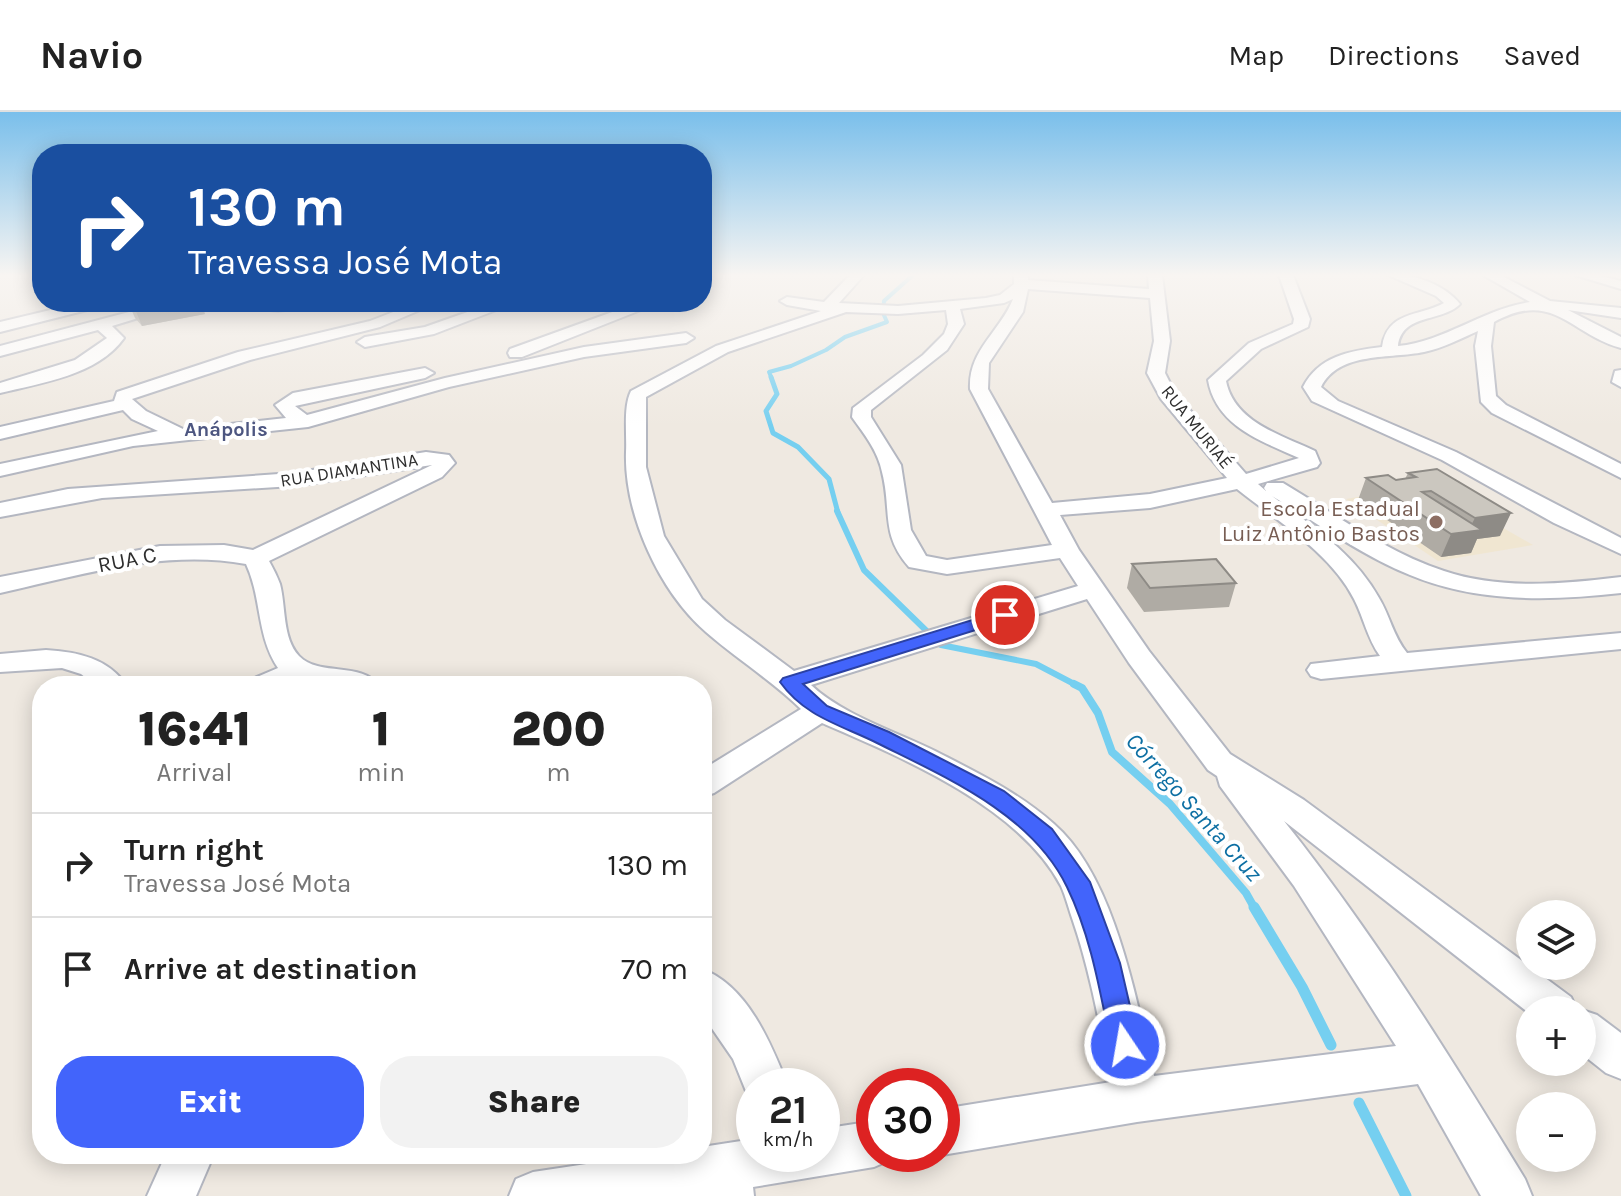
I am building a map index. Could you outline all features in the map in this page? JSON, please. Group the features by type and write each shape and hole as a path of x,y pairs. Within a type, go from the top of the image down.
{"street":[{"path":"0,351 95,326"},
{"path":"0,388 38,377 106,350 116,338 103,326"},
{"path":"206,371 244,356 369,326"},
{"path":"177,433 139,415 122,400 123,396 133,390 206,371 428,331 443,326"},
{"path":"300,422 284,405 293,398 507,356 591,326"},
{"path":"631,326 734,345"},
{"path":"786,326 703,358 637,395 636,467 652,536 692,604 715,626 790,682 820,711 882,737 996,796 1044,835 1078,882 1102,949 1137,1100"},
{"path":"956,326 951,335 900,381 862,408 861,417 885,452 894,474 895,514 903,542 918,562 947,567 1067,550"},
{"path":"1006,326 982,354 977,379 983,400 1067,550 1139,657 1307,876 1410,1030 1508,1196"},
{"name":"RUA MURIAÉ","path":"1161,326 1162,341 1156,373 1176,406 1250,480"},
{"path":"1045,510 1150,501 1250,480 1310,463 1312,459 1238,417 1227,408 1217,387 1217,380 1243,354 1265,340 1300,326"},
{"path":"1389,353 1393,334 1400,326"},
{"path":"1476,326 1444,341 1336,362 1322,370 1312,387 1318,397 1331,405 1449,456 1551,513 1621,547"},
{"path":"1486,326 1483,346 1487,398 1510,415 1621,472"},
{"path":"1588,326 1621,343"},
{"path":"1,470 96,446 177,433 300,422 445,383 584,352 686,338"},
{"path":"1621,375 1621,382"},
{"path":"0,433 126,404"},
{"name":"RUA DIAMANTINA","path":"0,510 39,498 111,488 275,481 426,458 442,459 445,463 435,473 256,558"},
{"path":"1,470 39,498"},
{"path":"1250,480 1407,565 1439,578 1519,590 1585,590 1621,585"},
{"path":"1250,480 1337,557 1367,599 1383,641 1398,661"},
{"name":"RUA C","path":"0,585 183,551 256,558"},
{"path":"256,558 268,584 273,626 283,653 298,670"},
{"path":"790,682 1094,589"},
{"path":"1321,670 1621,641"},
{"path":"0,663 55,661 90,665 106,676"},
{"path":"284,676 298,670 333,676"},
{"path":"712,779 820,711"},
{"path":"1219,762 1292,809 1538,996"},
{"path":"712,996 742,1035 758,1068"},
{"path":"1596,1040 1621,1059"},
{"path":"960,1129 1137,1100 1428,1062"},
{"path":"171,1196 185,1164"},
{"path":"533,1196 727,1181 753,1172"}],"shaded area":[{"name":"Escola Estadual Luiz Antônio Bastos","path":"1428,485 1533,545 1438,561 1346,499"}],"building":[{"path":"1437,469 1511,513 1475,518 1431,491 1422,492 1482,530 1451,534 1366,478 1388,475 1396,480 1416,477 1408,473"},
{"path":"1216,559 1236,583 1150,588 1132,564"}],"waterway":[{"name":"Córrego Santa Cruz","path":"772,379 769,372 791,366 826,350 845,337 877,326"},
{"name":"Córrego Santa Cruz","path":"771,377 777,394 766,411 773,433 798,447 829,479 838,513"},
{"name":"Córrego Santa Cruz","path":"837,511 864,570 941,645 1036,664 1078,686"},
{"name":"Córrego Santa Cruz","path":"1074,684 1078,686"},
{"name":"Córrego Santa Cruz","path":"1078,686 1098,713 1112,752 1170,804 1246,893 1255,909"},
{"name":"Córrego Santa Cruz","path":"1254,907 1302,987 1331,1045"},
{"name":"Córrego Santa Cruz","path":"1359,1103 1406,1196"}],"place":[{"name":"Escola Estadual Luiz Antônio Bastos","path":"1436,522"}],"district":[{"name":"Anápolis","path":"226,429"}],"route":[{"path":"1005,615 790,682 820,711 882,737 996,796 1044,835 1078,882 1107,963 1125,1045"}]}
